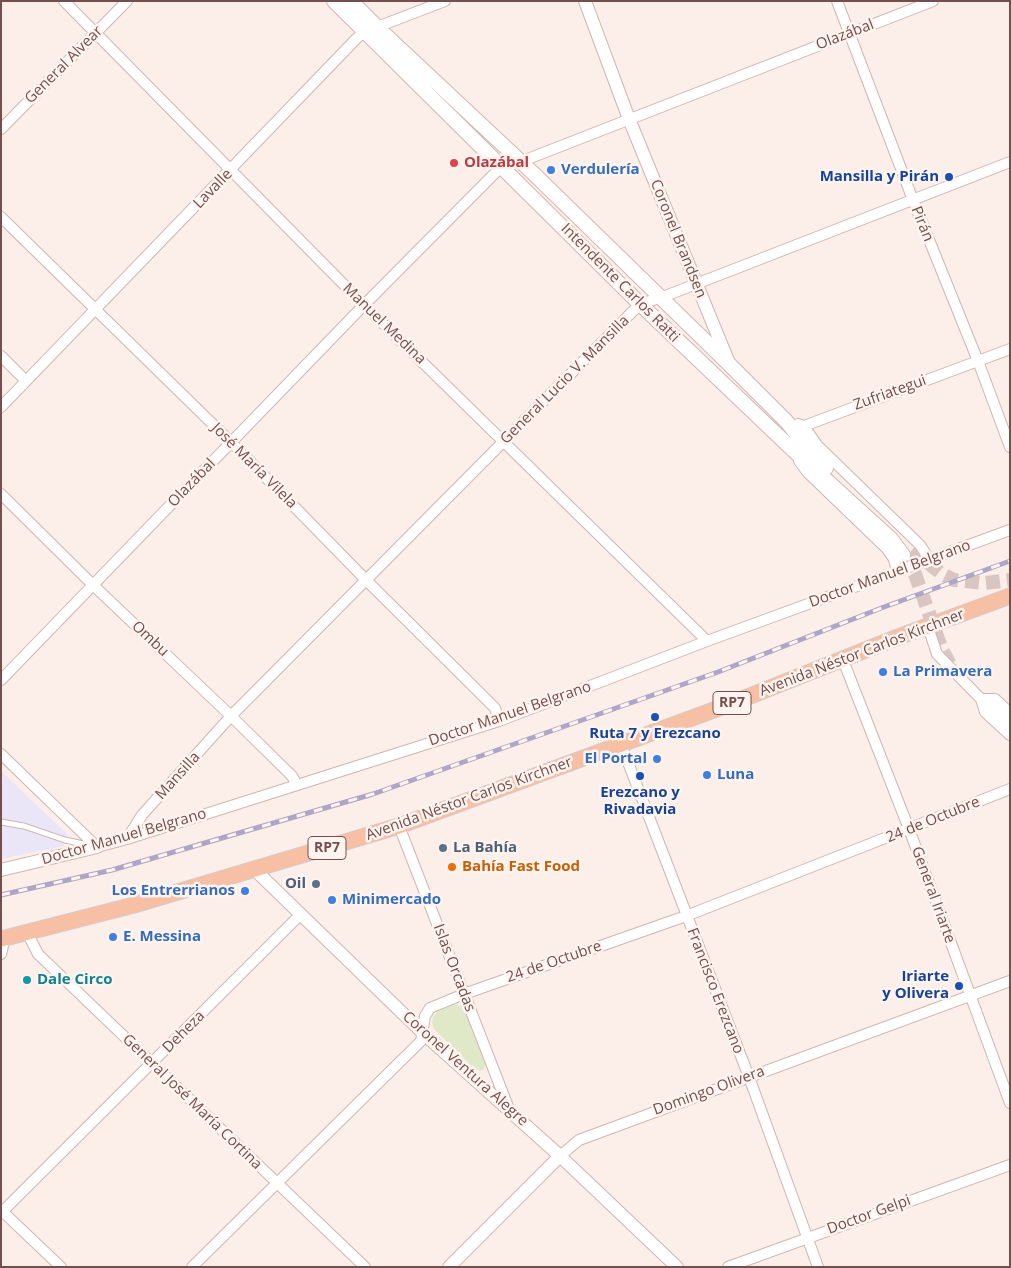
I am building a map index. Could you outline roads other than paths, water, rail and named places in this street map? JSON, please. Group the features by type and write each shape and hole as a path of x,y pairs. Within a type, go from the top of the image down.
{"main road":[{"name":"Intendente Carlos Ratti","path":"334,1 371,29 520,162 787,422 821,463 908,552 891,539 792,449 640,304 502,166 371,29 351,1"},
{"name":"Avenida Néstor Carlos Kirchner","path":"3,938 134,905 399,826 730,704 1010,596"},
{"path":"985,702 1010,723"}],"street":[{"name":"Manuel Medina","path":"64,1 364,305 708,641"},
{"name":"General Alvear","path":"1,129 127,1"},
{"name":"Lavalle","path":"1,407 371,29 444,1"},
{"name":"Coronel Brandsen","path":"585,1 629,119 729,364"},
{"name":"Pirán","path":"837,1 1009,443"},
{"name":"Olazábal","path":"1,680 364,305 502,166 520,162 933,1"},
{"name":"General Lucio V. Mansilla","path":"231,716 640,304 660,298 1010,162"},
{"name":"José María Vilela","path":"1,217 232,443 495,708 499,721"},
{"name":"Zufriategui","path":"804,426 1010,349"},
{"path":"1,356 26,381"},
{"path":"787,422 804,426 817,445 920,544 929,559"},
{"name":"Intendente Carlos Ratti","path":"792,449 808,473 887,549 894,558 898,571"},
{"name":"Ombu","path":"1,494 93,585 231,716 292,776 297,785"},
{"name":"Doctor Manuel Belgrano","path":"1,870 127,839 499,721 708,641 1010,530"},
{"path":"928,627 937,654 985,702 985,712 1010,735"},
{"name":"General Iriarte","path":"843,660 909,829 1010,1103"},
{"path":"985,702 995,699 1010,713"},
{"name":"Mansilla","path":"127,839 142,816 231,716"},
{"name":"Francisco Erezcano","path":"621,744 749,1077 818,1267"},
{"path":"1,754 98,847"},
{"name":"24 de Octubre","path":"192,1267 421,1042 426,1016 430,1008 464,994 686,916 1010,789"},
{"name":"Islas Orcadas","path":"399,826 509,1110"},
{"name":"Coronel Ventura Alegre","path":"255,870 423,1033 560,1156 677,1267"},
{"name":"Deheza","path":"2,1211 301,914"},
{"name":"General José María Cortina","path":"28,932 38,954 365,1267"},
{"path":"1,954 3,938"},
{"name":"Domingo Olivera","path":"448,1267 560,1156 579,1140 1010,981"},
{"name":"Doctor Gelpi","path":"728,1267 1010,1165"},
{"path":"2,1211 61,1267"}],"lane":[{"path":"1,822 24,826 65,840 98,847"}],"tunnel":[{"path":"912,550 942,574 954,580 985,583 1010,580"},
{"path":"903,555 915,574 942,650 952,668"}],"railway":[{"path":"1,895 112,870 373,794 718,672 884,607 1010,561"}],"place":[{"name":"Olazábal","path":"454,163"},
{"name":"Verdulería","path":"551,170"},
{"name":"Mansilla y Pirán","path":"949,177"},
{"name":"La Primavera","path":"883,672"},
{"name":"Ruta 7 y Erezcano","path":"655,717"},
{"name":"El Portal","path":"657,759"},
{"name":"Luna","path":"707,775"},
{"name":"Erezcano y Rivadavia","path":"640,776"},
{"name":"La Bahía","path":"443,848"},
{"name":"Bahía Fast Food","path":"452,867"},
{"name":"Oil","path":"316,884"},
{"name":"Los Entrerrianos","path":"245,891"},
{"name":"Minimercado","path":"332,900"},
{"name":"E. Messina","path":"113,937"},
{"name":"Dale Circo","path":"27,980"},
{"name":"Iriarte y Olivera","path":"959,986"}]}
